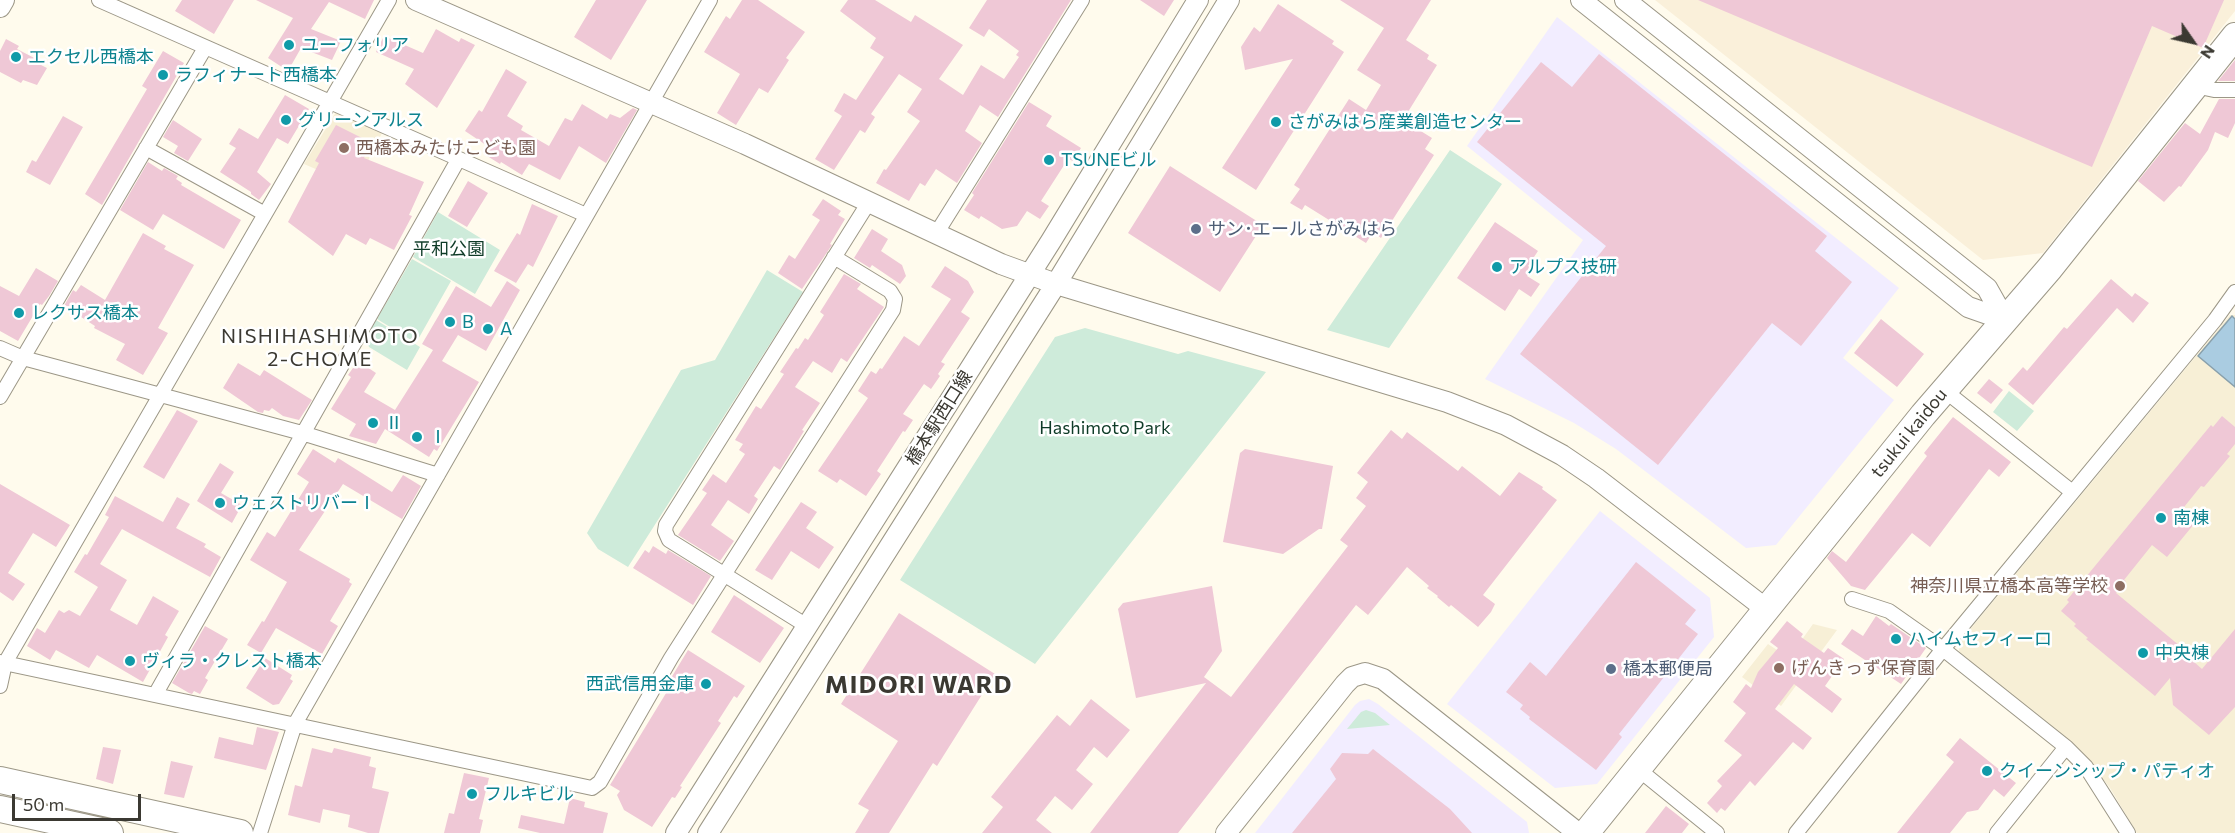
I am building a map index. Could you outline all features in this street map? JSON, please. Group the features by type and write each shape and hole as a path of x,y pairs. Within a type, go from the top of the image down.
{"highway":[{"name":"tsukui kaidou","path":"1586,833 1944,390 2050,268 2235,36"},
{"path":"0,780 240,833"},
{"path":"0,809 110,833"}],"street":[{"path":"0,7 4,0"},
{"path":"99,0 586,215"},
{"path":"0,686 2,662 161,395 388,0"},
{"path":"416,0 651,102 1000,264 1056,284 1363,375 1447,402 1506,425 1544,444 1596,478 1766,609"},
{"path":"260,833 295,724 710,0"},
{"path":"936,234 1082,0"},
{"name":"橋本駅西口線","path":"676,833 1030,274 1198,0"},
{"name":"橋本駅西口線","path":"708,833 1056,284 1229,0"},
{"path":"1581,0 1968,307 2005,320"},
{"path":"1625,0 1987,288 2005,320"},
{"path":"0,397 205,48"},
{"path":"2195,86 2214,90 2235,90"},
{"path":"146,148 265,214"},
{"path":"154,694 458,160"},
{"path":"807,626 669,540 665,531 666,525 870,202"},
{"path":"2,662 592,788 600,782 671,658 896,304 896,299 890,291 834,257"},
{"path":"1796,833 2071,491 2234,297"},
{"path":"0,348 23,358 302,433 438,475"},
{"path":"1944,390 2071,491"},
{"path":"1852,599 1889,611 1942,649 2066,747 2086,767 2128,833"},
{"path":"1226,833 1345,684 1352,677 1365,673 1383,679 1578,833"},
{"path":"1997,833 2066,747"},
{"path":"1638,769 1717,833"}],"shaded area":[{"path":"1655,0 2235,0 2235,11 2043,253 1983,260"},
{"path":"1557,17 1899,288 1843,358 1894,400 1776,545 1746,548 1616,449 1574,423 1485,379 1583,240 1467,146"},
{"name":"西橋本みたけこども園","path":"336,112 382,133 355,186 304,164"},
{"name":"神奈川県立橋本高等学校","path":"2230,315 2235,315 2235,833 2137,833 2110,788 2083,753 1960,655 1958,644"},
{"path":"1600,511 1710,598 1714,637 1597,784 1555,788 1447,704"},
{"name":"げんきっず保育園","path":"1813,624 1837,630 1781,706 1742,677 1768,644 1789,658"},
{"path":"1369,699 1527,822 1529,833 1255,833 1355,705"}],"green space":[{"path":"1450,150 1502,184 1389,348 1327,330"},
{"name":"平和公園","path":"438,212 500,250 475,294 413,257"},
{"path":"412,259 451,281 416,343 377,319"},
{"path":"767,270 803,292 628,567 598,549 587,533 681,370 715,360"},
{"path":"376,320 420,347 407,370 369,347 366,338"},
{"name":"Hashimoto Park","path":"1085,328 1178,354 1188,351 1266,372 1035,664 900,580 1055,337"},
{"path":"2009,391 2034,411 2017,431 1993,412"},
{"path":"1366,710 1375,713 1390,725 1347,729 1361,712"}],"water":[{"path":"2232,316 2235,319 2235,387 2198,356"}],"building":[{"path":"182,0 234,0 214,34 175,11"},
{"path":"256,0 374,0 365,19 329,2 311,29 341,41 332,60 301,48 288,71 268,58 293,18"},
{"path":"596,0 647,0 611,60 574,37"},
{"path":"742,0 758,0 805,32 786,58 789,60 768,93 759,88 736,125 717,113 740,74 704,52 726,16 730,19"},
{"path":"848,0 875,0 911,22 915,15 963,45 939,79 963,95 981,65 1004,79 1019,57 1016,55 1019,51 989,29 984,37 969,28 987,0 1071,0 998,117 980,105 965,131 982,143 957,183 936,169 925,186 920,183 909,201 876,183 920,121 907,112 922,89 899,74 871,114 875,117 865,133 860,130 834,170 815,159 842,116 834,111 844,93 856,100 884,57 870,48 876,38 840,11"},
{"path":"1140,0 1174,0 1164,16"},
{"path":"1340,0 1431,0 1406,40 1429,55 1427,59 1437,65 1403,120 1432,138 1425,149 1434,155 1381,238 1373,232 1366,243 1305,205 1302,210 1290,203 1300,189 1294,185 1349,99 1366,110 1381,85 1357,70 1384,28"},
{"path":"1698,0 2224,0 2203,48 2152,26 2092,167"},
{"name":"さがみはら産業創造センター","path":"1278,4 1334,41 1332,44 1344,52 1256,190 1222,168 1293,59 1245,70 1241,47 1254,27 1260,32"},
{"path":"436,29 459,42 461,38 475,45 437,108 405,84 414,69 376,52 384,36 423,53"},
{"name":"エクセル西橋本","path":"6,39 19,46 17,49 42,62 41,65 47,68 37,85 23,80 21,83 0,72 0,51"},
{"path":"163,51 184,63 102,205 85,194 147,89 142,86"},
{"path":"1599,54 1827,236 1815,251 1852,282 1801,346 1772,323 1658,465 1520,354 1606,246 1477,142 1541,62 1572,87"},
{"path":"2235,60 2235,81 2218,81"},
{"path":"506,69 527,82 507,116 523,126 521,130 549,146 565,118 572,121 582,104 607,119 610,114 620,118 633,108 637,110 606,163 579,146 560,180 529,164 522,175 484,154 489,147 465,131 479,110 482,112"},
{"path":"285,95 309,109 288,144 277,138 257,172 271,184 259,200 251,192 220,172 236,148 229,144 239,128 258,139"},
{"path":"2219,99 2235,99 2235,123 2228,138 2215,132 2208,150 2181,187 2179,186 2164,202 2138,181 2185,123 2200,134"},
{"path":"1029,102 1052,116 1046,126 1081,148 1073,161 1068,159 1041,201 1049,206 1040,219 1027,211 1017,226 1002,229 981,216 979,219 964,210 974,195 972,193"},
{"path":"63,116 83,127 50,185 26,172 32,160 36,162"},
{"path":"173,120 202,139 188,161 174,153 178,146 163,137"},
{"path":"336,125 372,143 364,158 424,182 409,215 412,216 394,250 370,238 366,245 346,234 333,256 288,222 319,163 315,161"},
{"path":"148,162 162,171 164,168 178,176 176,179 182,183 181,185 241,220 224,249 163,214 153,230 120,210"},
{"name":"サン･エールさがみはら","path":"1170,166 1263,225 1220,292 1128,233"},
{"path":"468,181 488,193 467,227 448,216"},
{"path":"823,199 841,211 838,215 845,219 830,244 832,245 802,289 778,273 789,255 795,259 820,220 812,215"},
{"path":"532,204 558,216 533,267 528,264 516,283 494,271 517,233 520,235"},
{"name":"アルプス技研","path":"1495,222 1538,251 1528,266 1532,269 1527,276 1540,284 1531,297 1519,289 1505,311 1457,278"},
{"path":"872,229 888,239 881,251 902,265 906,276 900,284 872,265 870,268 854,258"},
{"path":"143,233 166,246 164,249 194,265 158,328 168,333 143,375 116,360 125,344 94,328 95,326 64,306 73,290 76,292 81,285 105,300"},
{"path":"945,266 968,281 974,292 961,312 970,318 941,362 945,364 931,389 924,384 903,414 913,420 905,432 903,431 877,471 881,474 866,496 840,479 837,483 818,471 868,398 858,391 871,371 876,374 880,368 882,369 904,336 919,346 951,299 931,287"},
{"path":"36,268 58,281 42,305 40,304 18,341 0,331 0,286 19,296"},
{"path":"844,274 861,284 857,289 884,307 847,362 841,358 832,373 813,361 795,387 820,403 780,470 774,466 754,496 758,499 749,514 728,500 711,525 734,541 720,561 678,535 707,493 702,490 713,474 726,483 745,454 739,450 743,444 735,440 756,406 761,409 784,374 780,372 796,348 798,349 805,338 808,340 824,315 820,312"},
{"path":"2111,279 2132,297 2135,293 2149,303 2133,323 2117,308 2033,405 2008,384 2023,367 2027,371 2064,327 2067,329"},
{"path":"507,281 520,290 486,351 458,335 442,361 479,382 437,451 434,449 429,457 385,429 376,444 349,436 356,424 331,409 351,377 348,375 358,361 376,373 364,392 395,410 433,350 422,344 456,286 491,307"},
{"path":"1881,319 1924,354 1897,387 1854,353"},
{"path":"238,363 260,376 264,370 312,400 299,420 283,416 272,408 269,411 264,410 263,413 258,412 223,388"},
{"path":"1989,379 2003,390 1991,404 1977,393"},
{"path":"177,410 198,421 164,479 143,467"},
{"path":"2222,416 2235,427 2235,444 2227,454 2230,456 2180,512 2194,524 2167,557 2152,545 2116,593 2180,646 2178,648 2202,669 2235,629 2235,707 2209,735 2173,705 2170,678 2155,696 2086,639 2088,638 2074,626 2076,624 2061,611 2069,602 2067,600 2211,425 2213,427"},
{"path":"1953,417 2011,462 1999,477 1989,469 1930,547 1912,533 1865,590 1851,586 1827,558 1832,551 1846,562 1927,456 1924,453"},
{"path":"1391,430 1402,439 1407,432 1458,471 1462,466 1500,496 1519,472 1543,487 1542,489 1557,500 1483,595 1495,604 1491,612 1478,627 1451,605 1449,607 1437,597 1427,588 1429,586 1407,567 1368,615 1356,605 1178,833 1090,833 1206,683 1136,698 1118,609 1123,603 1212,586 1222,651 1204,677 1231,697 1348,546 1340,540 1366,506 1356,498 1368,482 1357,473"},
{"path":"313,449 335,463 338,458 392,492 403,475 421,486 402,519 343,484 299,550 350,579 349,582 352,584 330,621 338,626 322,654 276,628 261,653 247,645 262,621 264,622 287,582 250,560 267,532 275,537 309,482 297,474"},
{"path":"1245,449 1333,466 1322,529 1283,554 1223,542 1240,453"},
{"name":"ウェストリバーⅠ","path":"220,463 234,472 221,493 242,505 232,523 197,501"},
{"path":"0,484 70,525 56,547 33,533 8,573 25,584 13,601 0,592"},
{"path":"115,496 163,522 177,497 190,504 176,528 206,544 204,547 221,557 210,577 122,529 100,564 127,580 110,610 137,625 153,596 179,611 165,635 168,637 143,682 97,655 89,668 56,650 50,660 27,646 37,628 45,633 59,610 64,613 69,610 80,616 98,587 74,572 85,554 87,555 109,517 105,515"},
{"path":"801,502 817,512 806,528 834,547 819,569 791,551 772,580 755,570"},
{"path":"653,546 666,554 668,550 711,576 693,605 633,568 645,550 649,553"},
{"name":"橋本郵便局","path":"1636,562 1696,610 1685,624 1698,634 1619,734 1622,737 1596,770 1529,719 1530,717 1520,709 1523,705 1506,692 1530,662 1546,676"},
{"path":"734,595 784,628 760,663 711,632"},
{"path":"899,613 995,674 937,766 933,763 889,833 855,833 869,810 858,804 898,741 841,704"},
{"path":"1876,616 1926,648 1901,684 1841,644 1852,629 1863,636"},
{"path":"1787,621 1803,634 1801,637 1824,653 1828,648 1844,659 1825,686 1842,699 1832,713 1794,684 1775,709 1812,738 1803,750 1793,742 1755,786 1750,781 1725,811 1721,808 1717,813 1707,803 1722,786 1717,781 1742,755 1724,741 1746,713 1733,702 1746,684 1751,688 1758,672 1778,648 1770,642"},
{"path":"205,626 228,639 205,678 208,680 200,694 194,691 192,694 172,683"},
{"path":"688,650 745,686 737,698 734,696 718,721 721,723 680,786 682,787 675,798 672,797 652,827 624,810 617,795 620,791 610,785 671,685 668,683"},
{"path":"265,658 292,675 290,679 293,681 279,704 273,705 246,688"},
{"path":"1091,699 1130,730 1107,758 1094,747 1076,770 1093,784 1072,810 1055,796 1036,820 1052,833 982,833 1003,807 991,797 1057,715 1070,726"},
{"path":"257,727 279,732 266,770 214,758 219,737 253,745"},
{"path":"1960,738 2016,783 2004,797 1994,789 1978,810 1967,812 1950,833 1897,833 1954,762 1946,755"},
{"path":"103,747 121,750 113,784 96,779"},
{"path":"312,748 332,753 334,748 371,757 369,766 376,768 372,788 389,792 379,833 368,833 348,827 350,815 323,809 320,823 288,815 295,785 302,787"},
{"path":"1373,749 1450,809 1472,833 1292,833 1336,779 1330,769 1342,753 1368,754"},
{"path":"171,761 193,766 184,798 164,794"},
{"path":"464,773 489,778 479,819 483,820 480,833 444,833 449,813 454,814"},
{"path":"570,798 585,802 584,807 608,813 603,833 540,833 518,828 521,815 564,824"},
{"path":"1666,806 1689,824 1682,833 1645,833"}],"place":[{"name":"ユーフォリア","path":"289,45"},
{"name":"エクセル西橋本","path":"16,57"},
{"name":"ラフィナート西橋本","path":"163,75"},
{"name":"グリーンアルス","path":"286,120"},
{"name":"さがみはら産業創造センター","path":"1276,122"},
{"name":"西橋本みたけこども園","path":"344,148"},
{"name":"TSUNEビル","path":"1049,160"},
{"name":"サン･エールさがみはら","path":"1196,229"},
{"name":"アルプス技研","path":"1497,267"},
{"name":"レクサス橋本","path":"19,313"},
{"name":"B","path":"450,322"},
{"name":"A","path":"488,329"},
{"name":"Ⅱ","path":"373,423"},
{"name":"Ⅰ","path":"417,437"},
{"name":"ウェストリバーⅠ","path":"220,503"},
{"name":"南棟","path":"2161,518"},
{"name":"神奈川県立橋本高等学校","path":"2120,586"},
{"name":"ハイムセフィーロ","path":"1896,639"},
{"name":"中央棟","path":"2143,653"},
{"name":"ヴィラ・クレスト橋本","path":"130,661"},
{"name":"げんきっず保育園","path":"1779,668"},
{"name":"橋本郵便局","path":"1611,669"},
{"name":"西武信用金庫","path":"706,684"},
{"name":"クイーンシップ・パティオ","path":"1987,771"},
{"name":"フルキビル","path":"472,794"}],"district":[{"name":"NISHIHASHIMOTO 2-CHOME","path":"320,348"},
{"name":"MIDORI WARD","path":"919,685"}]}
